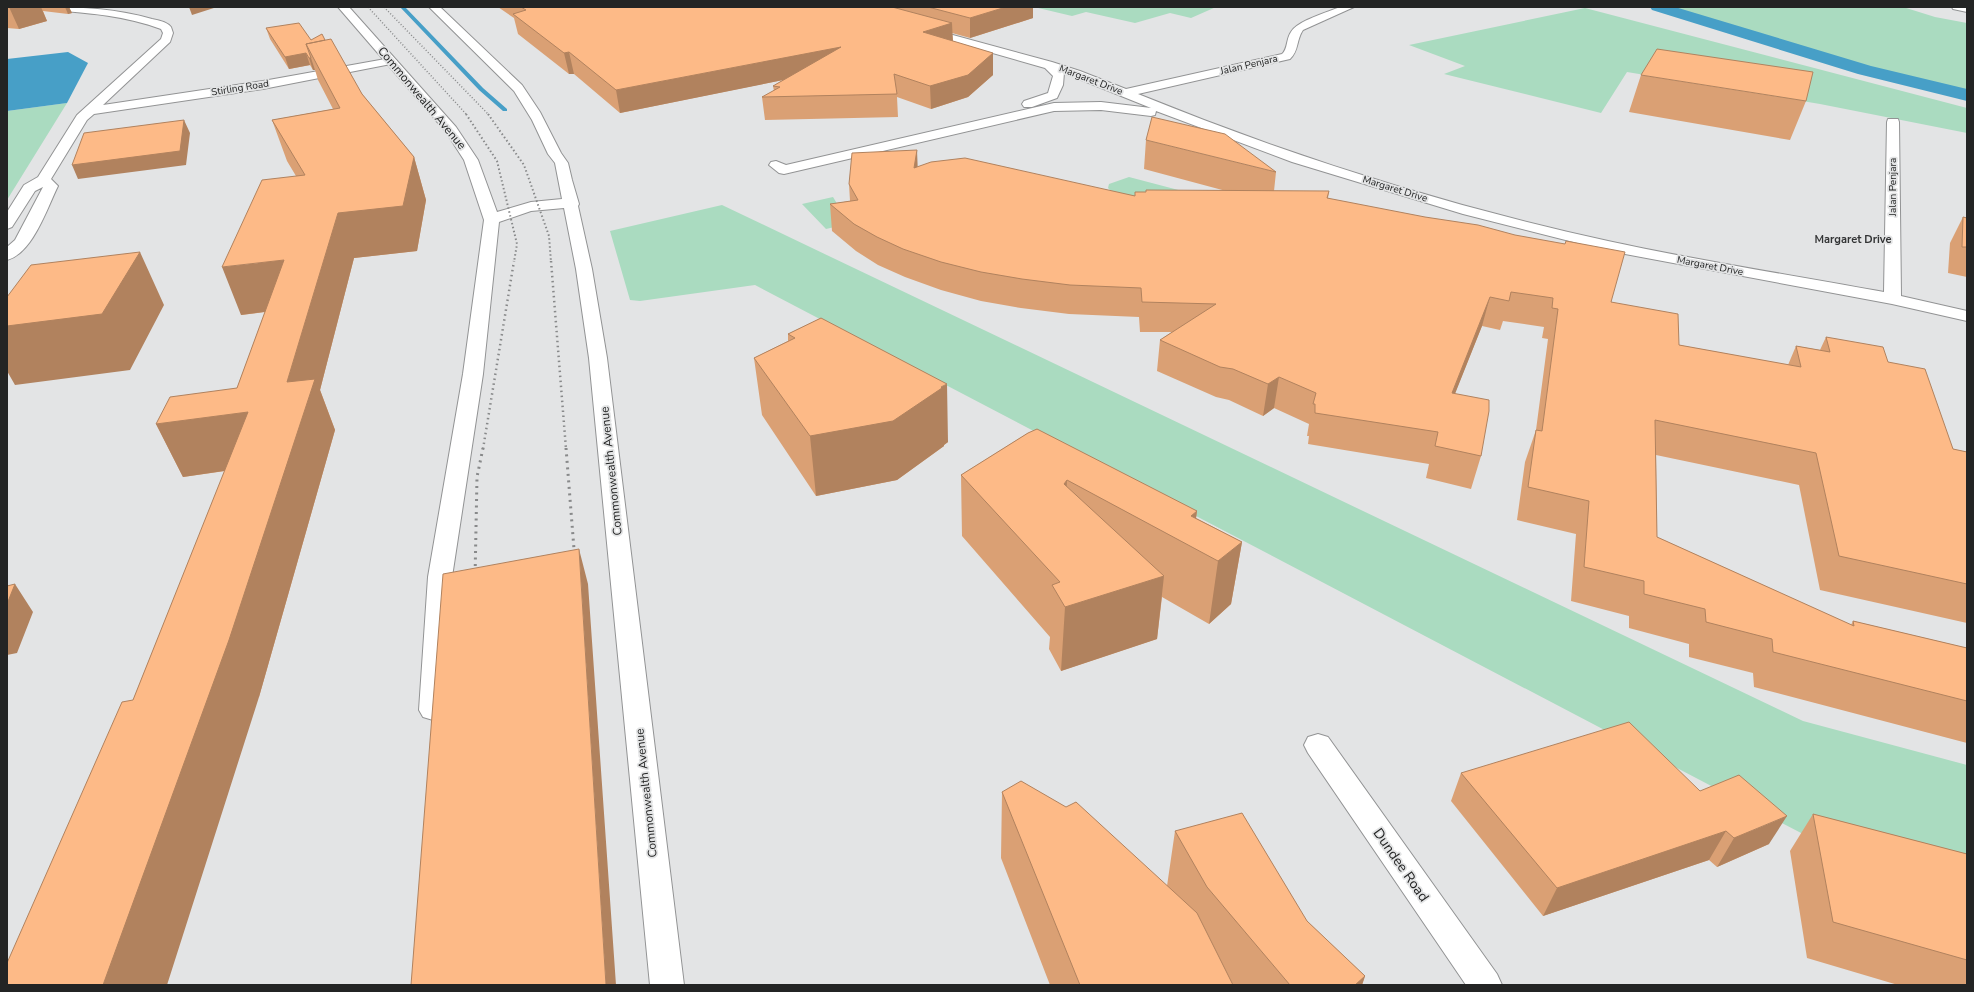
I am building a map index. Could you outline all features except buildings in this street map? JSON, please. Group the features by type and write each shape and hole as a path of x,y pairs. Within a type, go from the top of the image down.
{"street":[{"path":"7,224 29,188 42,180 82,118 166,40 168,33 166,27 131,16 53,7"},
{"name":"Commonwealth Avenue","path":"343,7 451,130 471,160 492,220 473,374 440,577 431,736"},
{"name":"Commonwealth Avenue","path":"434,7 518,88 542,124 556,156 561,162 572,204 592,309 598,358 667,985"},
{"name":"Jalan Penjara","path":"1126,93 1286,57 1291,51 1294,33 1299,28 1349,7"},
{"path":"1957,7 1967,9"},
{"path":"47,16 78,20"},
{"path":"101,22 131,16"},
{"name":"Margaret Drive","path":"912,27 1076,73 1182,117 1328,169 1468,211 1531,228 1684,261 1892,299 1967,316"},
{"name":"Stirling Road","path":"89,111 263,85 391,61"},
{"path":"1048,64 1059,75 1058,85 1053,95 1030,104 776,165 784,170 1054,107 1101,106 1182,117"},
{"name":"Jalan Penjara","path":"1892,299 1893,122"},
{"path":"7,255 22,242 51,186 42,180"},
{"path":"492,220 530,205 554,203 572,204"},
{"name":"Dundee Road","path":"1318,745 1485,985"}],"green space":[{"path":"1034,7 1216,7 1191,18 1170,13 1135,23 1086,12 1072,16"},
{"path":"1670,7 1903,7 1935,17 1967,23 1967,90 1874,69"},
{"path":"1585,8 1967,108 1967,133 1820,104 1627,72 1601,113 1444,74 1465,66 1409,45"},
{"path":"67,103 7,200 7,111"},
{"path":"1129,177 1186,192 1200,206 1113,193 1108,188 1109,184"},
{"path":"833,197 844,215 843,225 826,229 802,204"},
{"path":"722,205 1803,721 1967,765 1967,881 1803,834 755,285 640,301 630,300 610,231"}],"water":[{"path":"68,52 88,63 67,103 7,111 7,59"}],"waterway":[{"path":"402,7 481,89 505,110"},
{"path":"1658,7 1865,70 1967,95"}],"railway":[{"path":"368,7 467,115"},
{"path":"384,7 489,115"},
{"path":"466,114 497,161 517,244 514,262"},
{"path":"488,114 524,165 549,236 551,262"},
{"path":"483,449 514,261"},
{"path":"551,261 566,449"},
{"path":"475,579 477,477 483,448"},
{"path":"566,448 575,562"}],"district":[{"name":"Margaret Drive","path":"1853,239"}]}
